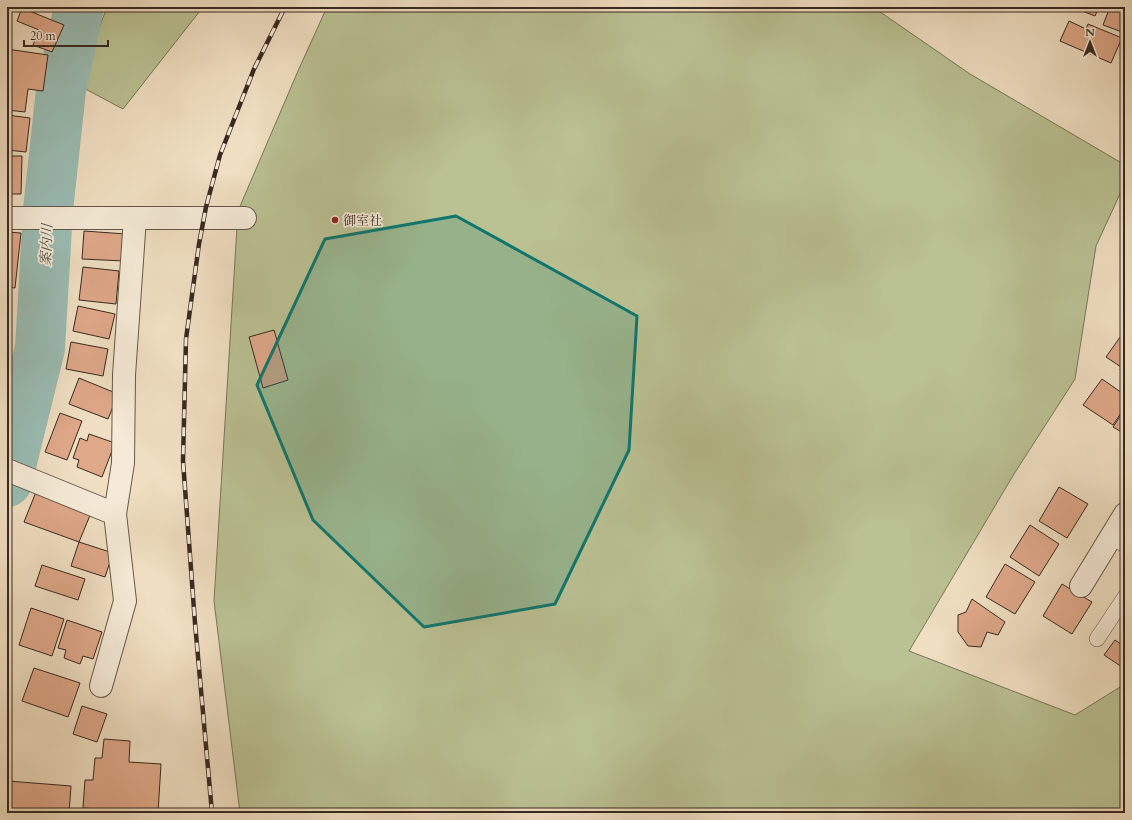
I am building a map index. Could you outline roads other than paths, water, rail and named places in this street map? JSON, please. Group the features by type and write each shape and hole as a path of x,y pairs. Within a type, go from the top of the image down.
{"street":[{"path":"7,218 245,218"},
{"path":"101,686 125,601 114,514 122,463 124,375 135,218"},
{"path":"7,470 114,514"},
{"path":"1081,586 1118,541 1125,514"}],"lane":[{"path":"1097,639 1125,597"}],"waterway":[{"name":"案内川","path":"7,482 40,348 48,210 61,90 79,7"}],"railway":[{"path":"212,813 195,623 183,461 186,339 199,244 206,207 220,155 254,69 285,7"}],"place":[{"name":"御室社","path":"335,220"}]}
